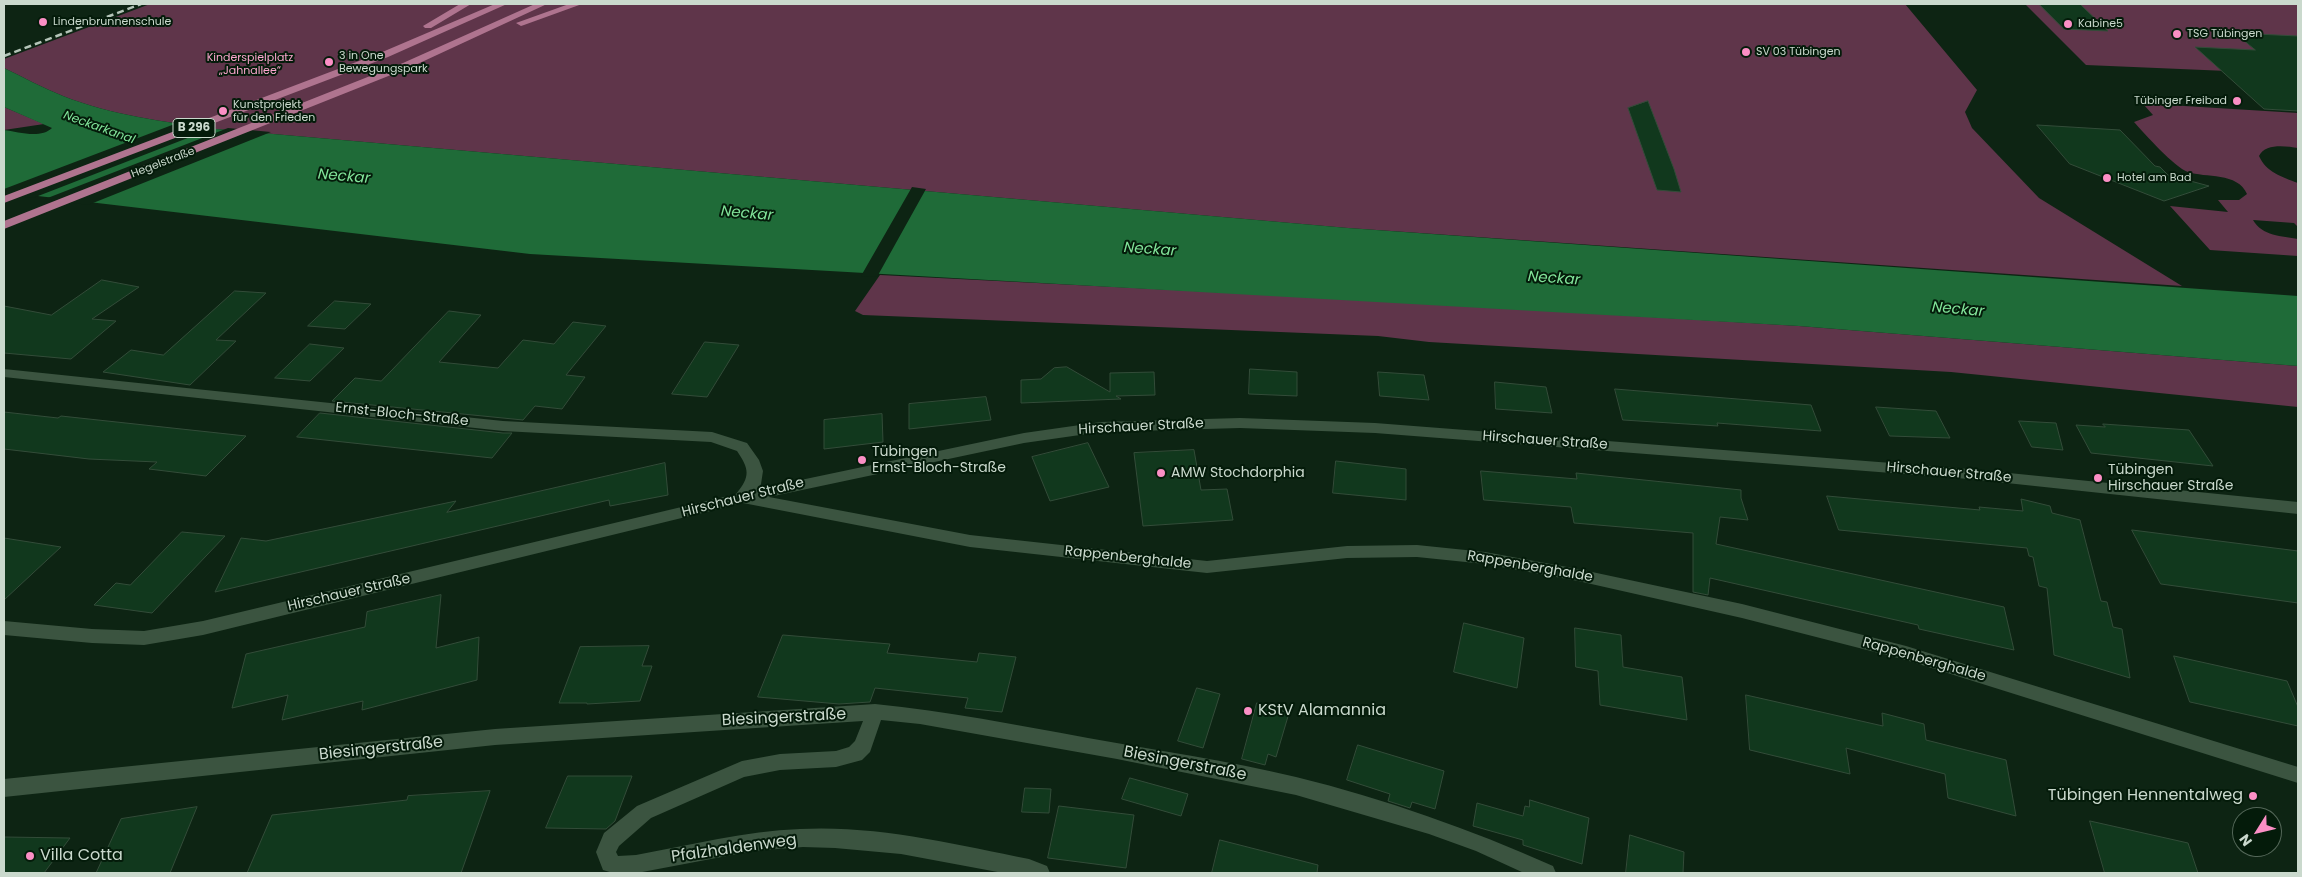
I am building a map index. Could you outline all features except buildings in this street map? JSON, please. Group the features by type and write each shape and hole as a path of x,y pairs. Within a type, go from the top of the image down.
{"main road":[{"path":"384,55 414,33 466,4"},
{"name":"Hegelstraße","path":"4,200 384,55 502,4"},
{"name":"Hegelstraße","path":"4,225 246,131 439,52 542,4"},
{"path":"439,52 577,4"}],"street":[{"name":"Ernst-Bloch-Straße","path":"4,373 317,405 412,418 541,428 712,437 742,447 751,460 754,470 753,484 741,498"},
{"name":"Hirschauer Straße","path":"4,628 92,636 144,638 203,628 741,498 1024,438 1102,427 1240,423 1375,428 1969,474 2298,508"},
{"name":"Rappenberghalde","path":"741,498 970,541 1207,567 1356,552 1417,551 1494,560 1578,575 1742,610 1906,653 2298,775"},
{"name":"Biesingerstraße","path":"4,788 495,736 875,712 920,716 1118,751 1296,786 1429,825 1482,844 1546,873"},
{"name":"Pfalzhaldenweg","path":"875,712 862,746 855,754 836,759 780,762 742,769 644,812 611,840 606,852 610,862 621,866 636,864 770,840 842,839 922,848 1029,869 1040,873"}],"green space":[{"name":"Kinderspielplatz „Jahnallee“","path":"150,4 1905,4 1977,90 1965,112 1972,128 2039,198 2182,286 1348,228 216,129 119,113 81,103 4,68 4,59"},
{"name":"TSG Tübingen","path":"2025,4 2298,4 2298,74 2086,65"},
{"path":"2144,105 2298,113 2298,148 2271,147 2259,156 2270,170 2298,183 2298,227 2294,223 2253,220 2267,232 2298,239 2298,256 2210,250 2170,206 2228,212 2218,200 2239,200 2247,194 2243,187 2229,179 2195,174 2182,169 2152,142 2134,122 2153,115"},
{"path":"4,107 44,124 4,130"},
{"path":"880,275 1389,301 1799,326 2298,366 2298,407 1951,372 1429,342 1378,336 863,315 855,311"}],"water":[{"path":"4,68 81,103 119,113 216,129 1348,228 2298,296 2298,366 1799,326 530,254 4,192 4,130 36,134 52,128 4,107"}],"pier":[{"path":"180,122 216,127 33,198 4,194 4,189"},
{"path":"228,128 271,132 88,205 45,199"},
{"path":"912,187 926,189 877,277 861,276"}],"railway":[{"path":"4,56 141,4"}],"place":[{"name":"Lindenbrunnenschule","path":"43,22"},
{"name":"Kabine5","path":"2068,24"},
{"name":"TSG Tübingen","path":"2177,34"},
{"name":"SV 03 Tübingen","path":"1746,52"},
{"name":"3 in One Bewegungspark","path":"329,62"},
{"name":"Tübinger Freibad","path":"2237,101"},
{"name":"Kunstprojekt für den Frieden","path":"223,111"},
{"name":"Hotel am Bad","path":"2107,178"},
{"name":"Tübingen Ernst-Bloch-Straße","path":"862,460"},
{"name":"AMW Stochdorphia","path":"1161,473"},
{"name":"Tübingen Hirschauer Straße","path":"2098,478"},
{"name":"KStV Alamannia","path":"1248,711"},
{"name":"Tübingen Hennentalweg","path":"2253,796"},
{"name":"Villa Cotta","path":"30,856"}],"water label":[{"name":"Neckarkanal","path":"99,128"},
{"name":"Neckar","path":"344,177"},
{"name":"Neckar","path":"747,214"},
{"name":"Neckar","path":"1150,250"},
{"name":"Neckar","path":"1554,279"},
{"name":"Neckar","path":"1958,310"}]}
